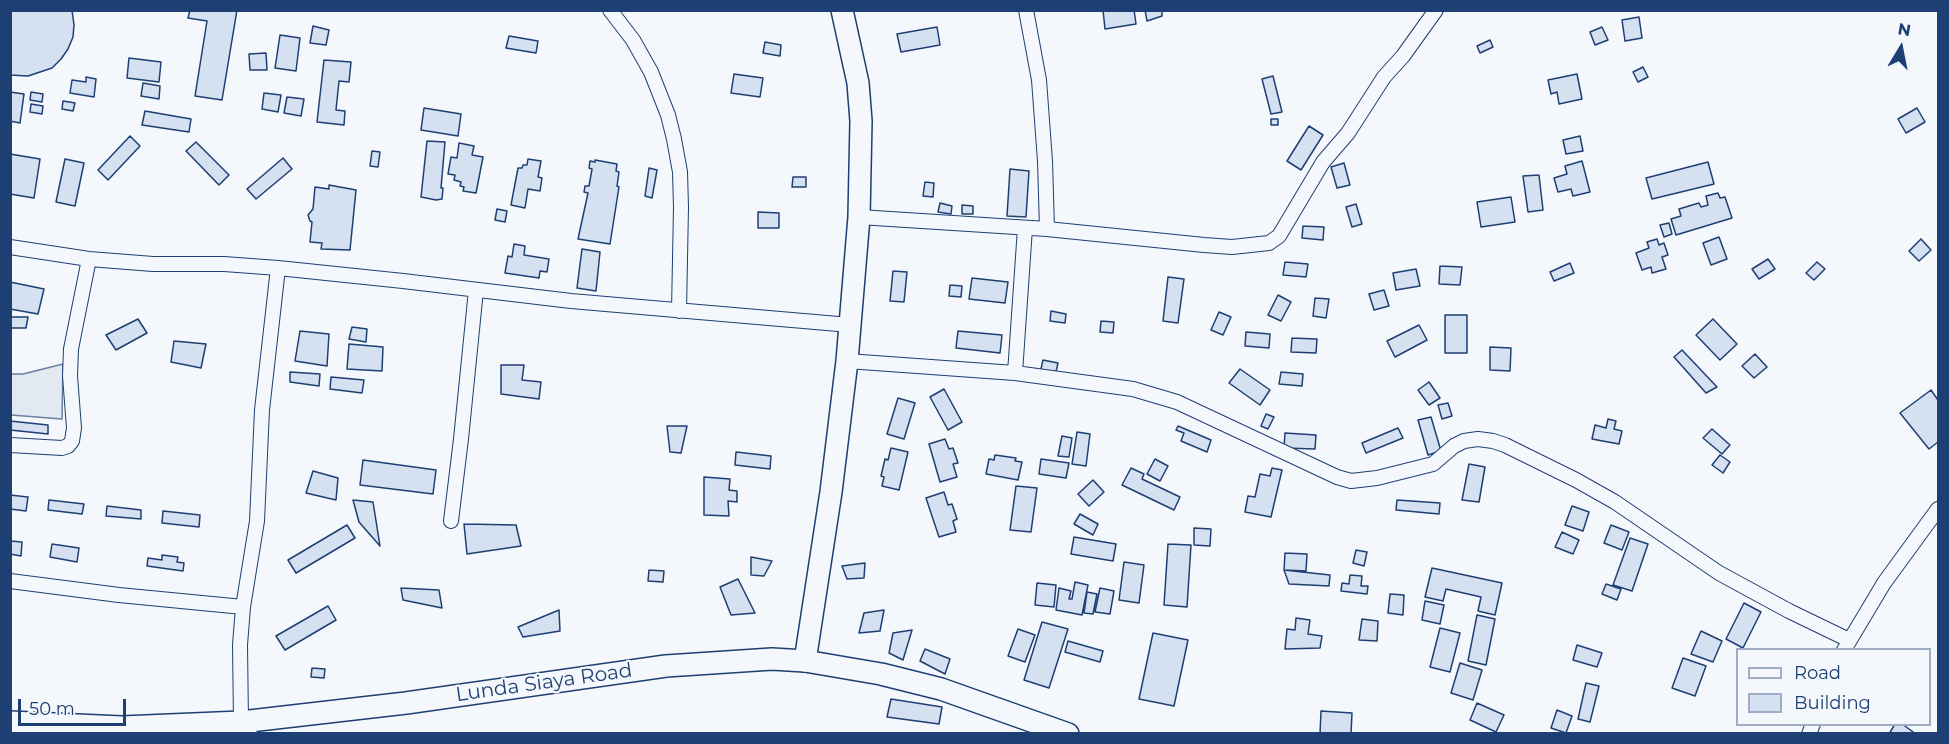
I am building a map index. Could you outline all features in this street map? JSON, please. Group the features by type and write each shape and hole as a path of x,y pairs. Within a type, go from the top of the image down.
{"main road":[{"path":"805,661 831,492 847,361 859,217 861,130 858,84 842,10"},
{"name":"Lunda Siaya Road","path":"10,722 122,727 245,728 666,666 772,659 805,661 881,674 941,689 1068,734"}],"street":[{"path":"610,10 633,40 651,72 668,115 674,139 680,172 679,311"},
{"path":"1026,10 1039,80 1047,229"},
{"path":"859,217 1047,229 1232,247 1269,243 1279,236 1323,162 1347,133 1384,77 1436,10"},
{"path":"1015,373 1025,228"},
{"path":"10,248 89,259 153,264 224,264 278,268 571,301 850,325"},
{"path":"10,445 62,448 68,446 72,441 74,428 70,376 71,349 89,259"},
{"path":"245,728 240,645 243,607 256,521 262,410 278,268"},
{"path":"451,521 476,290"},
{"path":"847,361 1015,373 1133,389 1177,402 1351,482 1433,464 1454,446 1464,441 1478,439 1505,444 1615,502 1727,578 1847,645 1884,583 1938,509"},
{"path":"10,581 119,595 243,607"}],"shaded area":[{"path":"63,364 62,419 11,415 11,374 23,374"}],"building":[{"path":"10,10 72,10 73,37 68,49 52,68 28,76 10,75"},
{"path":"190,10 237,10 222,100 195,96 207,21 188,18"},
{"path":"1103,10 1134,10 1136,24 1105,29"},
{"path":"1145,10 1162,10 1162,16 1147,21"},
{"path":"1639,17 1642,38 1625,41 1622,20"},
{"path":"313,26 329,30 326,45 310,43"},
{"path":"937,27 940,45 901,52 897,34"},
{"path":"1602,27 1608,40 1595,45 1590,32"},
{"path":"280,35 300,38 296,71 275,68"},
{"path":"509,36 538,41 536,53 506,48"},
{"path":"1490,40 1493,47 1480,53 1477,46"},
{"path":"765,42 781,45 780,56 763,53"},
{"path":"266,53 267,70 250,70 249,54"},
{"path":"129,58 161,62 159,82 127,78"},
{"path":"324,60 351,62 349,82 339,81 336,110 345,111 344,125 317,122"},
{"path":"1643,67 1648,77 1638,82 1633,72"},
{"path":"734,74 763,78 760,97 731,93"},
{"path":"1577,74 1582,99 1559,104 1557,92 1551,94 1548,80"},
{"path":"1273,76 1282,112 1271,114 1262,79"},
{"path":"86,77 96,79 94,97 70,93 72,80 86,82"},
{"path":"143,83 160,86 159,99 141,96"},
{"path":"10,92 24,94 20,123 10,121"},
{"path":"31,92 43,94 42,102 30,100"},
{"path":"264,93 281,95 278,112 262,109"},
{"path":"287,97 304,99 301,116 284,113"},
{"path":"63,101 75,103 73,111 62,109"},
{"path":"31,104 43,106 42,114 30,112"},
{"path":"424,108 461,114 458,136 421,130"},
{"path":"1917,108 1925,122 1906,133 1898,119"},
{"path":"145,111 191,119 189,132 142,125"},
{"path":"1271,119 1278,119 1278,125 1271,125"},
{"path":"1309,126 1323,135 1301,170 1287,161"},
{"path":"130,136 140,146 108,180 98,170"},
{"path":"1580,136 1583,151 1566,154 1563,140"},
{"path":"427,141 445,142 442,199 421,197"},
{"path":"196,142 229,175 219,185 186,151"},
{"path":"459,143 474,146 472,155 483,157 476,193 463,191 464,187 460,186 461,182 454,180 455,175 448,174 451,157 457,158"},
{"path":"372,151 380,152 378,167 370,166"},
{"path":"10,154 40,159 34,198 10,194"},
{"path":"283,158 292,169 256,199 247,189"},
{"path":"65,159 84,163 75,206 56,202"},
{"path":"528,159 541,161 538,177 542,178 540,191 528,189 525,208 511,205 518,168 527,165"},
{"path":"595,160 617,164 616,171 619,172 617,186 619,187 610,244 578,239 588,193 584,192 585,186 589,186 592,169 589,168 590,161 595,162"},
{"path":"1582,161 1590,192 1573,196 1571,189 1558,192 1554,178 1567,174 1565,166"},
{"path":"1708,162 1714,184 1652,199 1646,178"},
{"path":"1344,163 1350,185 1337,188 1331,167"},
{"path":"649,168 657,170 652,198 645,196"},
{"path":"1010,169 1029,171 1026,217 1007,216"},
{"path":"1539,175 1543,210 1528,212 1523,176"},
{"path":"793,177 806,177 806,187 792,187"},
{"path":"925,182 934,183 933,197 923,196"},
{"path":"329,185 356,190 350,250 321,249 322,243 310,242 312,222 308,215 313,209 315,187 329,189"},
{"path":"1718,193 1720,198 1725,197 1732,218 1676,235 1671,219 1681,216 1679,209 1699,203 1701,207 1708,205 1706,196"},
{"path":"1511,197 1515,222 1481,227 1477,202"},
{"path":"940,203 952,206 951,214 938,212"},
{"path":"1356,204 1362,224 1352,227 1346,207"},
{"path":"962,205 973,206 973,214 962,214"},
{"path":"497,209 507,211 505,222 495,220"},
{"path":"758,212 779,213 779,228 758,228"},
{"path":"1669,223 1672,234 1664,237 1660,225"},
{"path":"1303,226 1324,227 1323,240 1302,238"},
{"path":"1719,237 1727,259 1711,265 1703,243"},
{"path":"1657,239 1659,245 1664,243 1668,255 1662,257 1666,269 1652,273 1651,267 1642,270 1636,253 1649,248 1647,242"},
{"path":"1921,239 1931,250 1919,261 1909,251"},
{"path":"514,244 525,246 524,255 549,259 547,272 540,271 539,278 505,273 508,256 512,257"},
{"path":"582,249 600,252 596,291 577,288"},
{"path":"1768,259 1775,269 1759,279 1752,269"},
{"path":"1285,262 1308,264 1306,277 1283,275"},
{"path":"1817,262 1825,269 1814,280 1806,273"},
{"path":"1570,263 1574,273 1554,281 1550,272"},
{"path":"1440,266 1462,267 1460,285 1439,284"},
{"path":"1416,269 1420,286 1396,290 1393,273"},
{"path":"893,271 907,272 904,302 890,301"},
{"path":"1168,277 1184,279 1178,323 1163,321"},
{"path":"972,278 1008,282 1005,303 969,299"},
{"path":"10,282 44,289 38,314 10,309"},
{"path":"950,285 962,286 961,297 949,296"},
{"path":"1384,290 1389,306 1374,310 1369,294"},
{"path":"1278,295 1291,302 1281,321 1268,315"},
{"path":"1315,298 1329,299 1326,318 1313,316"},
{"path":"1051,311 1066,314 1065,323 1050,321"},
{"path":"1219,312 1231,317 1223,335 1211,330"},
{"path":"1445,315 1467,315 1467,353 1445,353"},
{"path":"10,317 28,317 26,328 10,328"},
{"path":"138,319 147,333 116,350 106,335"},
{"path":"1713,319 1737,344 1720,360 1696,335"},
{"path":"1101,321 1114,322 1113,333 1100,332"},
{"path":"1419,325 1427,340 1395,357 1387,341"},
{"path":"352,327 367,329 366,342 349,339"},
{"path":"300,331 329,334 327,366 295,361"},
{"path":"958,331 1002,335 1000,353 956,348"},
{"path":"1246,332 1270,334 1269,348 1245,346"},
{"path":"1292,338 1317,339 1316,353 1291,352"},
{"path":"174,341 206,344 201,368 171,362"},
{"path":"349,344 383,347 382,371 347,369"},
{"path":"1490,347 1511,348 1510,371 1490,370"},
{"path":"1682,350 1717,387 1706,393 1674,357"},
{"path":"1755,354 1767,367 1754,378 1742,366"},
{"path":"1043,360 1058,363 1055,376 1040,373"},
{"path":"501,365 524,365 522,380 541,382 539,399 501,394"},
{"path":"1240,369 1270,390 1260,405 1229,383"},
{"path":"290,372 320,374 319,386 290,382"},
{"path":"1281,372 1303,374 1302,386 1279,384"},
{"path":"331,377 364,380 362,393 330,389"},
{"path":"1429,382 1440,398 1429,405 1418,390"},
{"path":"944,389 962,422 948,430 930,397"},
{"path":"1931,390 1938,400 1938,442 1929,449 1900,413"},
{"path":"898,398 915,403 904,439 887,434"},
{"path":"1448,403 1452,416 1442,419 1438,405"},
{"path":"1266,414 1274,417 1268,429 1261,426"},
{"path":"1431,417 1441,451 1428,455 1418,420"},
{"path":"1608,419 1616,421 1614,429 1622,431 1619,444 1592,439 1595,425 1606,428"},
{"path":"10,421 48,425 48,434 10,430"},
{"path":"667,426 687,426 681,453 670,452"},
{"path":"1178,426 1211,440 1207,452 1181,441 1184,433 1176,430"},
{"path":"1398,428 1403,438 1366,453 1362,443"},
{"path":"1712,429 1730,445 1722,454 1703,438"},
{"path":"1077,432 1090,434 1086,466 1072,464"},
{"path":"1285,433 1316,435 1315,449 1284,448"},
{"path":"1062,436 1072,438 1069,457 1058,456"},
{"path":"945,439 949,449 953,448 958,463 953,464 957,477 940,482 929,444"},
{"path":"891,448 908,452 899,490 882,486 884,477 881,476 885,459 888,460"},
{"path":"736,452 771,456 770,469 735,465"},
{"path":"995,455 1016,458 1015,461 1022,462 1018,480 986,474 989,459 994,460"},
{"path":"1720,455 1730,462 1723,473 1712,465"},
{"path":"1041,459 1069,463 1066,478 1039,474"},
{"path":"1155,459 1168,466 1160,481 1147,474"},
{"path":"363,460 436,470 433,494 360,485"},
{"path":"1469,464 1485,467 1479,502 1462,500"},
{"path":"1131,468 1144,474 1142,479 1180,497 1174,510 1122,485"},
{"path":"1272,468 1282,470 1271,517 1245,512 1248,496 1255,497 1260,474 1270,476"},
{"path":"313,471 338,478 336,500 306,493"},
{"path":"704,477 730,479 729,490 737,491 737,502 728,501 729,516 704,515"},
{"path":"1093,480 1104,492 1089,506 1078,494"},
{"path":"1016,486 1037,488 1031,532 1010,530"},
{"path":"944,492 948,505 952,504 957,519 953,521 956,532 939,537 926,498"},
{"path":"10,495 28,497 26,511 10,509"},
{"path":"49,500 84,504 82,514 48,510"},
{"path":"353,500 373,502 380,546 359,522"},
{"path":"1397,500 1440,503 1439,514 1396,510"},
{"path":"107,506 141,510 141,519 106,516"},
{"path":"1572,506 1589,512 1583,531 1565,525"},
{"path":"163,511 200,515 199,527 162,523"},
{"path":"1080,514 1098,524 1093,535 1074,524"},
{"path":"464,524 516,525 521,546 467,554"},
{"path":"347,525 355,538 296,573 288,560"},
{"path":"1611,525 1629,532 1622,550 1604,543"},
{"path":"1194,528 1211,529 1210,546 1194,545"},
{"path":"1562,532 1579,540 1573,554 1555,547"},
{"path":"1074,537 1116,544 1113,561 1071,554"},
{"path":"1630,538 1648,544 1632,591 1613,585"},
{"path":"10,541 22,542 21,556 10,554"},
{"path":"52,544 79,548 77,562 50,557"},
{"path":"1168,544 1191,545 1187,607 1164,605"},
{"path":"1356,550 1367,552 1364,566 1353,563"},
{"path":"1285,553 1307,554 1306,571 1284,570"},
{"path":"162,555 178,557 177,562 184,563 183,571 147,566 148,558 162,560"},
{"path":"751,557 772,561 764,576 751,575"},
{"path":"1124,562 1144,565 1139,603 1119,600"},
{"path":"865,563 864,578 847,579 842,566"},
{"path":"1432,568 1502,583 1495,615 1478,611 1481,597 1446,589 1443,601 1425,597"},
{"path":"649,570 664,571 663,582 648,581"},
{"path":"1284,570 1330,575 1329,586 1289,584"},
{"path":"1350,575 1362,576 1361,586 1368,586 1367,594 1341,591 1342,583 1349,584"},
{"path":"738,579 755,613 731,615 720,587"},
{"path":"1075,582 1088,585 1082,615 1056,610 1059,588 1071,591 1069,599 1072,599"},
{"path":"1037,583 1056,585 1054,607 1035,605"},
{"path":"1606,584 1621,589 1617,600 1602,594"},
{"path":"401,588 439,590 442,608 403,600"},
{"path":"1100,588 1114,591 1110,614 1095,612"},
{"path":"1087,592 1097,594 1093,614 1084,613"},
{"path":"1390,594 1404,595 1403,615 1388,613"},
{"path":"1425,601 1444,605 1440,624 1422,620"},
{"path":"1744,603 1761,612 1743,648 1726,639"},
{"path":"328,606 336,620 285,650 276,636"},
{"path":"559,610 560,631 523,637 518,627"},
{"path":"884,610 880,631 859,633 864,613"},
{"path":"1477,615 1495,619 1486,665 1468,661"},
{"path":"1296,618 1310,620 1308,634 1322,636 1320,648 1285,649 1287,629 1295,630"},
{"path":"1362,619 1378,621 1377,641 1359,640"},
{"path":"1042,622 1068,629 1049,688 1024,680"},
{"path":"1440,628 1460,633 1450,672 1430,667"},
{"path":"1018,629 1035,635 1025,662 1008,656"},
{"path":"912,630 903,660 889,653 893,633"},
{"path":"1701,631 1722,641 1713,662 1691,654"},
{"path":"1153,633 1188,640 1174,706 1139,699"},
{"path":"1068,641 1103,651 1100,662 1065,652"},
{"path":"1577,645 1602,653 1597,667 1573,660"},
{"path":"925,649 950,659 945,674 920,661"},
{"path":"1683,658 1706,666 1695,696 1672,688"},
{"path":"1460,663 1482,670 1473,700 1451,693"},
{"path":"312,668 325,669 324,678 311,677"},
{"path":"1586,683 1599,686 1590,722 1578,719"},
{"path":"891,699 942,707 939,724 887,717"},
{"path":"1477,703 1504,715 1496,732 1470,720"},
{"path":"1557,710 1572,716 1566,733 1551,728"},
{"path":"1321,711 1352,713 1351,734 1320,734"},
{"path":"1894,726 1905,726 1916,734 1889,734"}]}
